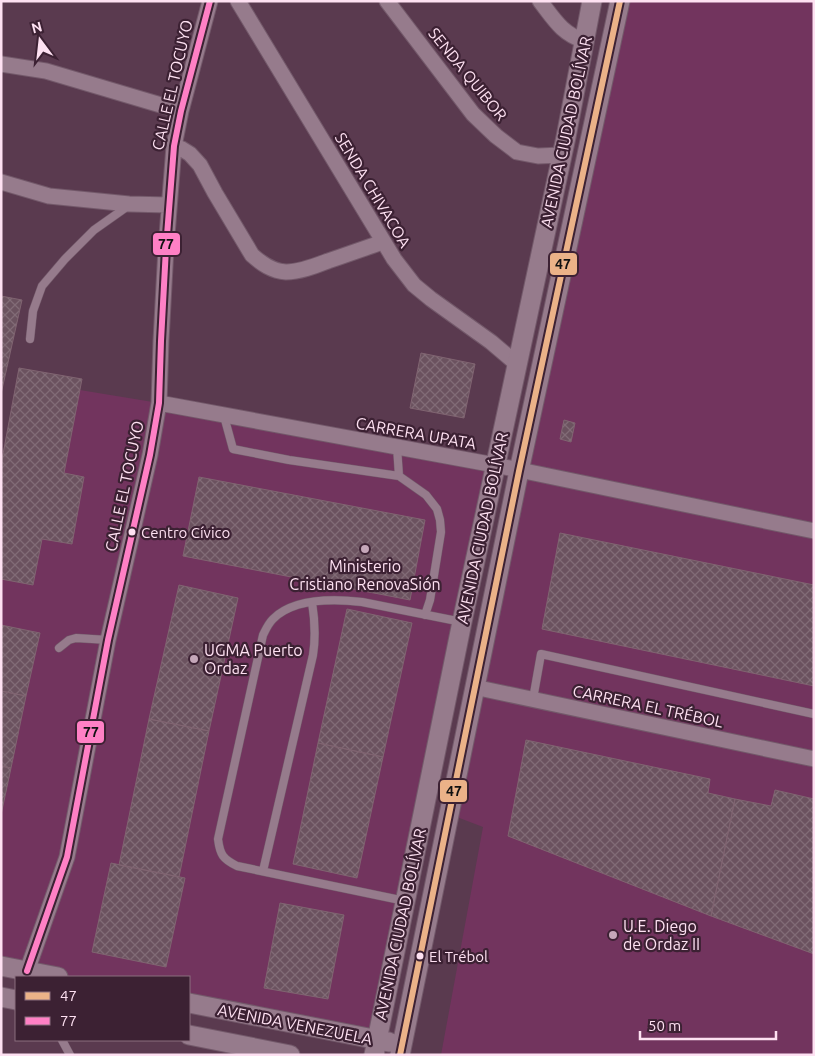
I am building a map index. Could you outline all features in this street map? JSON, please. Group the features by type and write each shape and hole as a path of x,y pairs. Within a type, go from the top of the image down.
{"street":[{"name":"SENDA CHIVACOA","path":"238,1 394,259 414,285 431,300 491,342 517,364"},
{"name":"SENDA QUIBOR","path":"387,1 473,114 496,136 517,152 538,156 562,156"},
{"path":"540,1 566,32 584,41"},
{"name":"AVENIDA CIUDAD BOLÍVAR","path":"375,1047 462,622 562,156 592,1"},
{"name":"AVENIDA CIUDAD BOLÍVAR","path":"400,1050 519,471 620,1"},
{"name":"CALLE EL TOCUYO","path":"27,971 66,857 108,640 150,455 159,403 162,322 174,146 207,2"},
{"path":"1,64 46,71 181,111"},
{"path":"174,146 190,154 200,165 252,255 268,267 286,272 296,271 383,242"},
{"path":"1,182 49,196 129,204 169,205"},
{"name":"CARRERA UPATA","path":"159,403 495,465 814,531"},
{"name":"CARRERA EL TRÉBOL","path":"474,687 814,759"},
{"path":"1,966 53,976"},
{"path":"1,997 15,1000"},
{"name":"AVENIDA VENEZUELA","path":"190,1003 375,1047 400,1050"},
{"name":"AVENIDA VENEZUELA","path":"190,1034 243,1051 290,1055"}],"lane":[{"path":"30,339 33,310 42,286 65,259 94,230 129,204"},
{"path":"224,416 233,449 289,460 399,476 426,495 437,509 441,532 430,600 425,615"},
{"path":"396,447 399,476"},
{"path":"405,901 237,866 223,857 220,852 218,839 261,645 267,626 278,614 287,609 312,602 346,600 462,622"},
{"path":"263,871 314,655 316,622 312,602"},
{"path":"58,648 69,640 76,638 108,640"},
{"path":"533,699 541,654 814,714"},
{"path":"63,1041 70,1055"}],"shaded area":[{"path":"620,1 814,1 814,1055 441,1055 483,827 449,814"},
{"path":"19,380 159,403 495,465 377,1040 190,1003 190,976 53,976 1,966 1,470"}],"building":[{"path":"1,296 22,300 1,394"},
{"path":"421,353 475,364 464,418 410,408"},
{"path":"19,368 82,379 64,473 84,477 72,544 42,539 33,585 1,579 1,465"},
{"path":"564,420 575,423 571,442 560,439"},
{"path":"199,477 425,520 410,600 183,556"},
{"path":"560,533 814,585 814,686 542,629"},
{"name":"UGMA Puerto Ordaz","path":"179,585 238,598 209,731 149,719"},
{"path":"347,609 412,623 383,757 318,743"},
{"path":"1,625 40,633 26,696 1,691"},
{"path":"1,691 26,696 11,768 1,766"},
{"path":"149,719 209,731 179,877 119,865"},
{"path":"526,740 710,779 708,793 735,799 711,916 508,836"},
{"path":"318,743 383,757 357,878 293,864"},
{"path":"1,766 11,768 1,815"},
{"path":"775,790 814,799 814,954 711,916 735,799 771,806"},
{"path":"111,863 185,878 166,967 92,952"},
{"path":"280,903 344,915 328,999 264,988"}],"transit line":[{"name":"77","path":"27,971 67,857 108,640 150,455 159,403 166,248 174,146 181,111 210,1"},
{"name":"47","path":"400,1055 519,471 620,1"}],"place":[{"name":"Centro Cívico","path":"132,532"},
{"name":"Ministerio Cristiano RenovaSión","path":"365,549"},
{"name":"UGMA Puerto Ordaz","path":"194,659"},
{"name":"U.E. Diego de Ordaz II","path":"613,935"},
{"name":"El Trébol","path":"420,956"}]}
